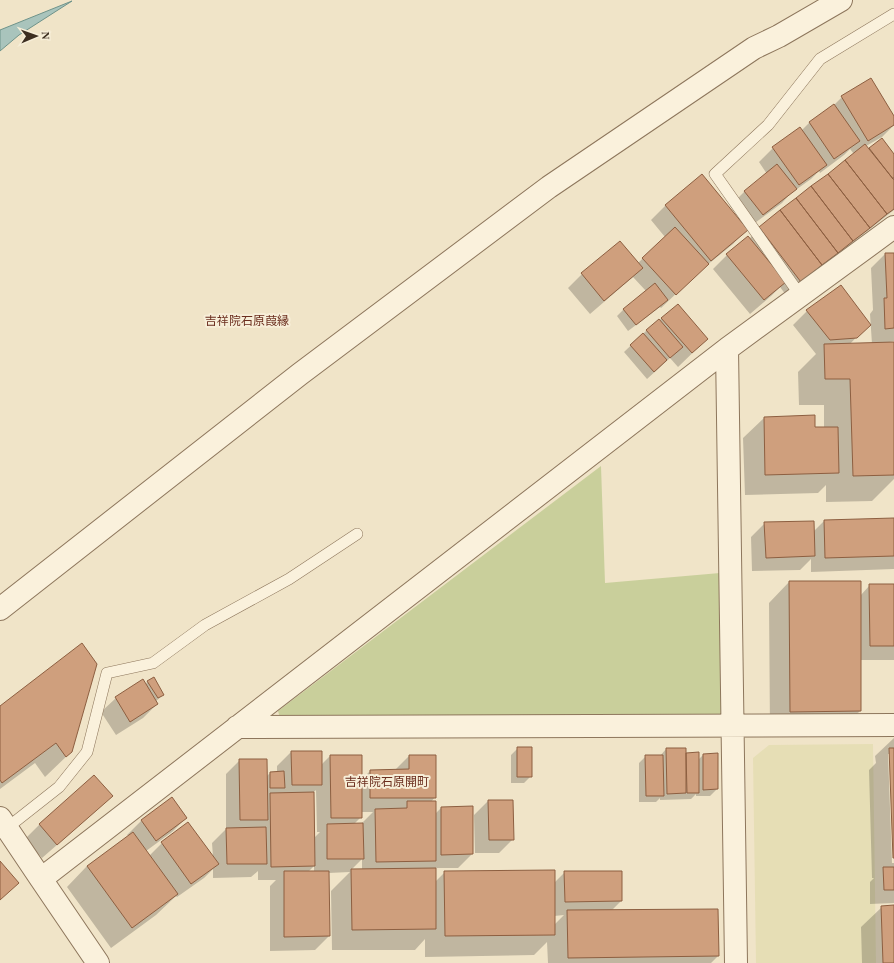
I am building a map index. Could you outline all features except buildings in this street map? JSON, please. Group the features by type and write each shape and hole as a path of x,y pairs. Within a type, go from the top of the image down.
{"street":[{"path":"0,609 300,374 549,187 754,48 779,36 841,0"},
{"path":"41,879 727,349 894,227"},
{"path":"727,349 736,963"},
{"path":"237,727 894,725"},
{"path":"3,823 98,963"}],"lane":[{"path":"800,295 715,174 768,125 820,59 894,14"},
{"path":"3,823 59,787 87,752 107,673 153,663 204,625 289,579 357,534"}],"shaded area":[{"path":"873,744 876,963 756,963 753,758 769,745"}],"green space":[{"path":"601,466 605,583 720,573 724,712 715,717 280,718 278,711"}],"water":[{"path":"72,1 19,35 0,51 0,30"}],"district":[{"name":"吉祥院石原葭縁","path":"247,321"},
{"name":"吉祥院石原開町","path":"387,782"}]}
